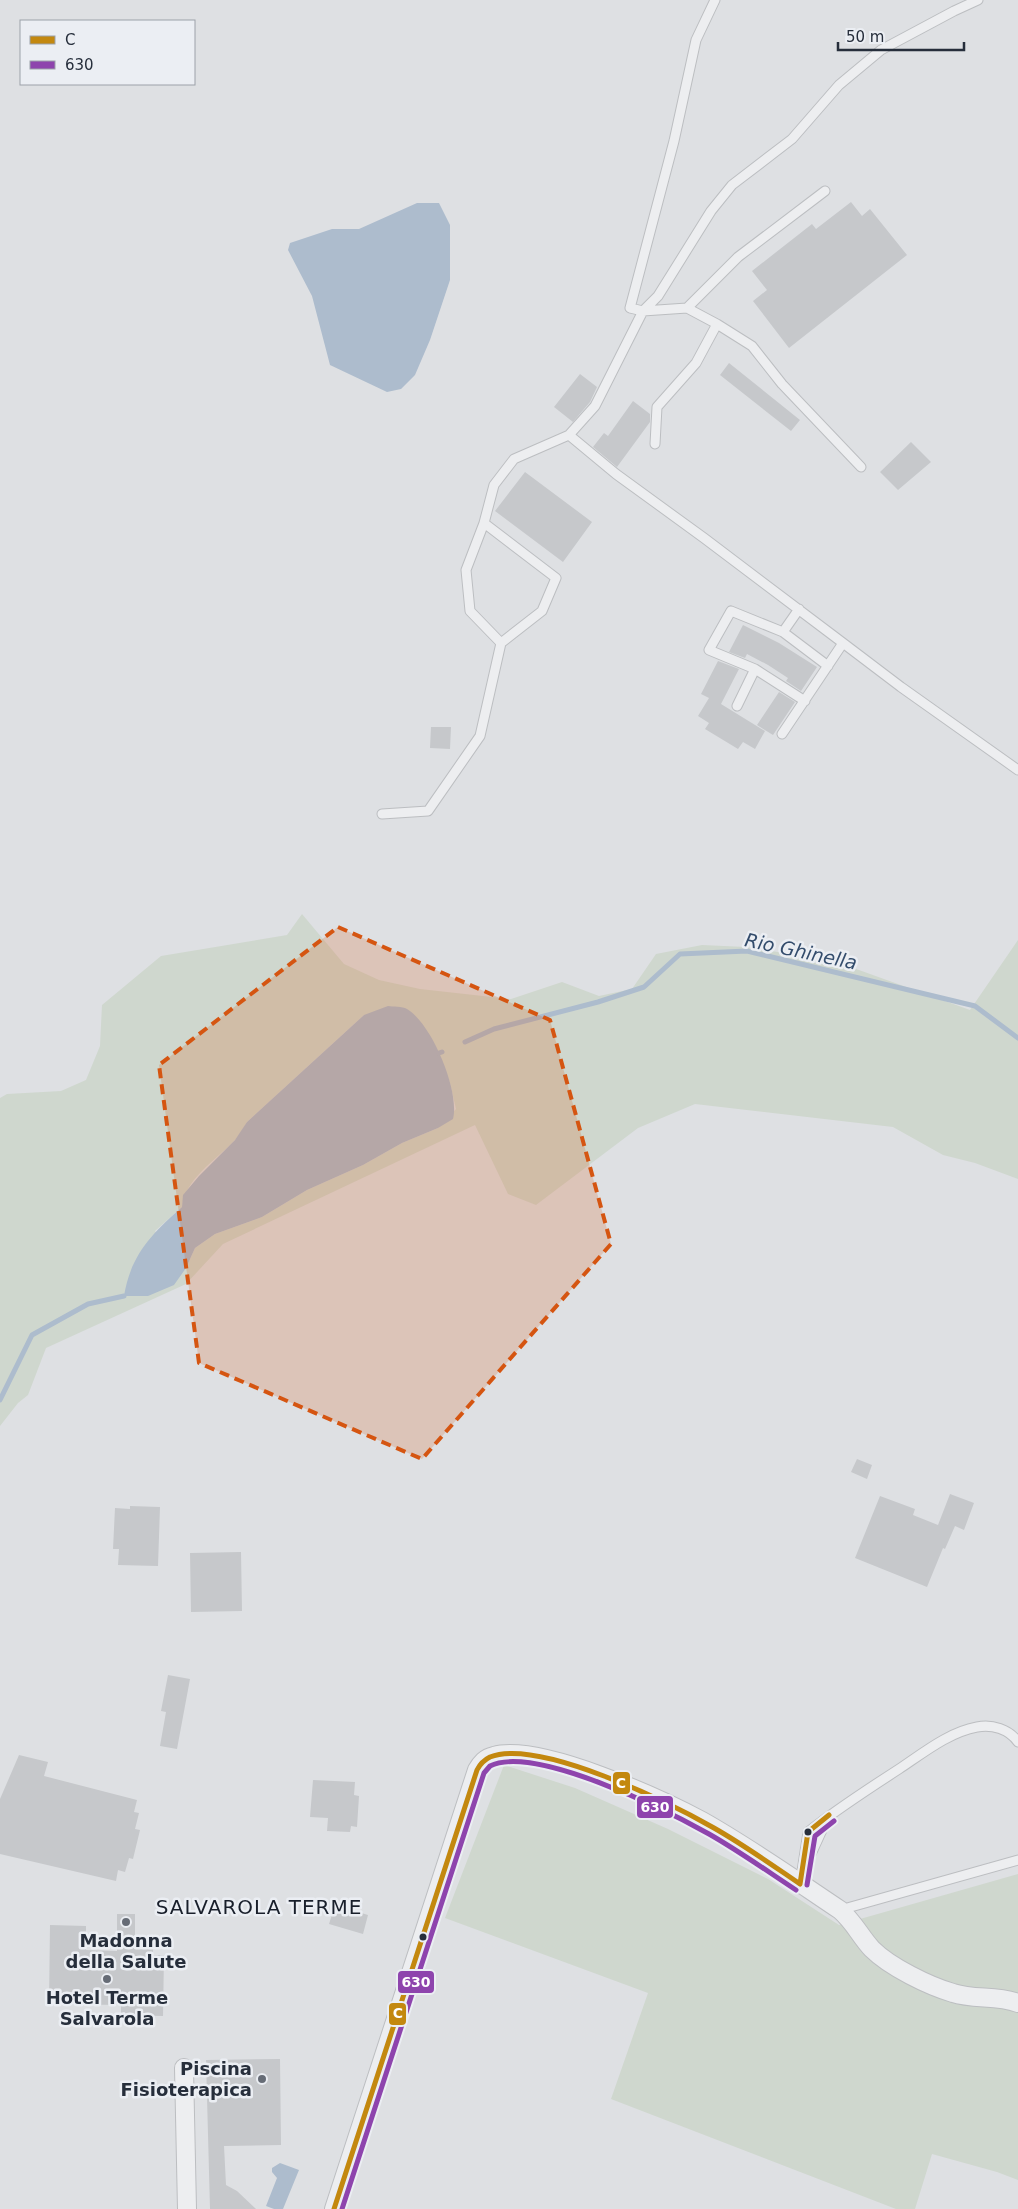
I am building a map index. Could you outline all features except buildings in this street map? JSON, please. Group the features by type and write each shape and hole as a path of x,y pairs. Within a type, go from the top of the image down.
{"street":[{"path":"334,2209 477,1770 482,1762 499,1755 529,1755 636,1789 701,1821 840,1910 850,1918 872,1948 906,1972 956,1994 1000,1998 1018,2003"},
{"path":"184,2068 187,2209"}],"lane":[{"path":"715,0 696,40 674,142 630,308 643,311 688,308 752,346 782,384 861,467"},
{"path":"501,643 470,611 466,570 484,523 494,484 514,459 569,435 595,406 643,311 658,296 711,211 732,184 792,140 840,84 881,50 978,0"},
{"path":"688,308 738,257 825,191"},
{"path":"656,444 657,407 696,363 717,324"},
{"path":"569,435 616,474 799,609 900,687 1018,770"},
{"path":"382,814 428,811 480,736 501,643 542,611 556,578 484,523"},
{"path":"783,632 799,609"},
{"path":"805,701 755,668 709,650 731,612 783,632 828,666"},
{"path":"782,734 843,643"},
{"path":"737,706 755,668"},
{"path":"800,1884 808,1832 829,1815 929,1749 967,1730 986,1726 994,1727 1007,1731 1018,1740"},
{"path":"840,1910 1018,1860"}],"highlighted area":[{"path":"338,927 550,1020 611,1244 422,1459 199,1363 159,1065"}],"shaded area":[{"path":"302,914 344,964 379,980 420,989 511,999 562,982 599,996 632,989 656,954 702,945 746,947 834,961 970,1010 1018,940 1018,1179 975,1163 943,1155 893,1127 695,1104 638,1128 536,1205 508,1194 475,1125 223,1244 186,1284 46,1348 28,1395 18,1403 0,1426 0,1098 7,1094 61,1091 86,1080 100,1046 102,1005 161,956 287,935","holes":["364,1015 439,1053 450,1083 456,1109 438,1128 402,1143 363,1165 307,1190 262,1217 215,1234 195,1248 186,1268 155,1231 182,1207 184,1197 195,1179 236,1139 247,1122"]},
{"path":"504,1765 575,1788 668,1829 768,1879 839,1925 1018,1874 1018,2180 997,2172 932,2154 915,2209 896,2209 611,2099 648,1993 445,1918"}],"water":[{"path":"417,203 439,203 450,225 450,280 430,340 415,375 401,389 387,392 330,365 312,296 288,250 290,243 332,229 359,229"},
{"path":"388,1006 407,1009 426,1029 442,1059 448,1076 454,1107 453,1119 438,1128 402,1143 363,1165 307,1190 262,1217 215,1234 195,1248 186,1268 174,1285 148,1296 124,1296 132,1268 144,1246 161,1226 182,1207 183,1195 235,1140 247,1122 364,1015"},
{"path":"280,2163 299,2170 283,2209 274,2209 266,2206 277,2178 272,2172 272,2168"}],"waterway":[{"name":"Rio Ghinella","path":"465,1042 494,1029 598,1002 644,987 680,954 747,951 975,1006 1018,1038"},
{"path":"0,1400 32,1335 88,1304 124,1296"}],"transit line":[{"name":"C","path":"334,2209 477,1770 486,1759 512,1754 539,1757 604,1776 667,1804 714,1828 800,1884"},
{"name":"630","path":"342,2209 484,1773 490,1766 510,1762 537,1764 601,1783 664,1811 709,1834 796,1890"},
{"name":"C","path":"800,1884 808,1832 829,1815"},
{"name":"630","path":"807,1885 815,1836 834,1821"}],"place":[{"name":"Madonna della Salute","path":"126,1922"},
{"name":"Hotel Terme Salvarola","path":"107,1979"},
{"name":"Piscina Fisioterapica","path":"262,2079"}],"district":[{"name":"SALVAROLA TERME","path":"259,1907"}]}
